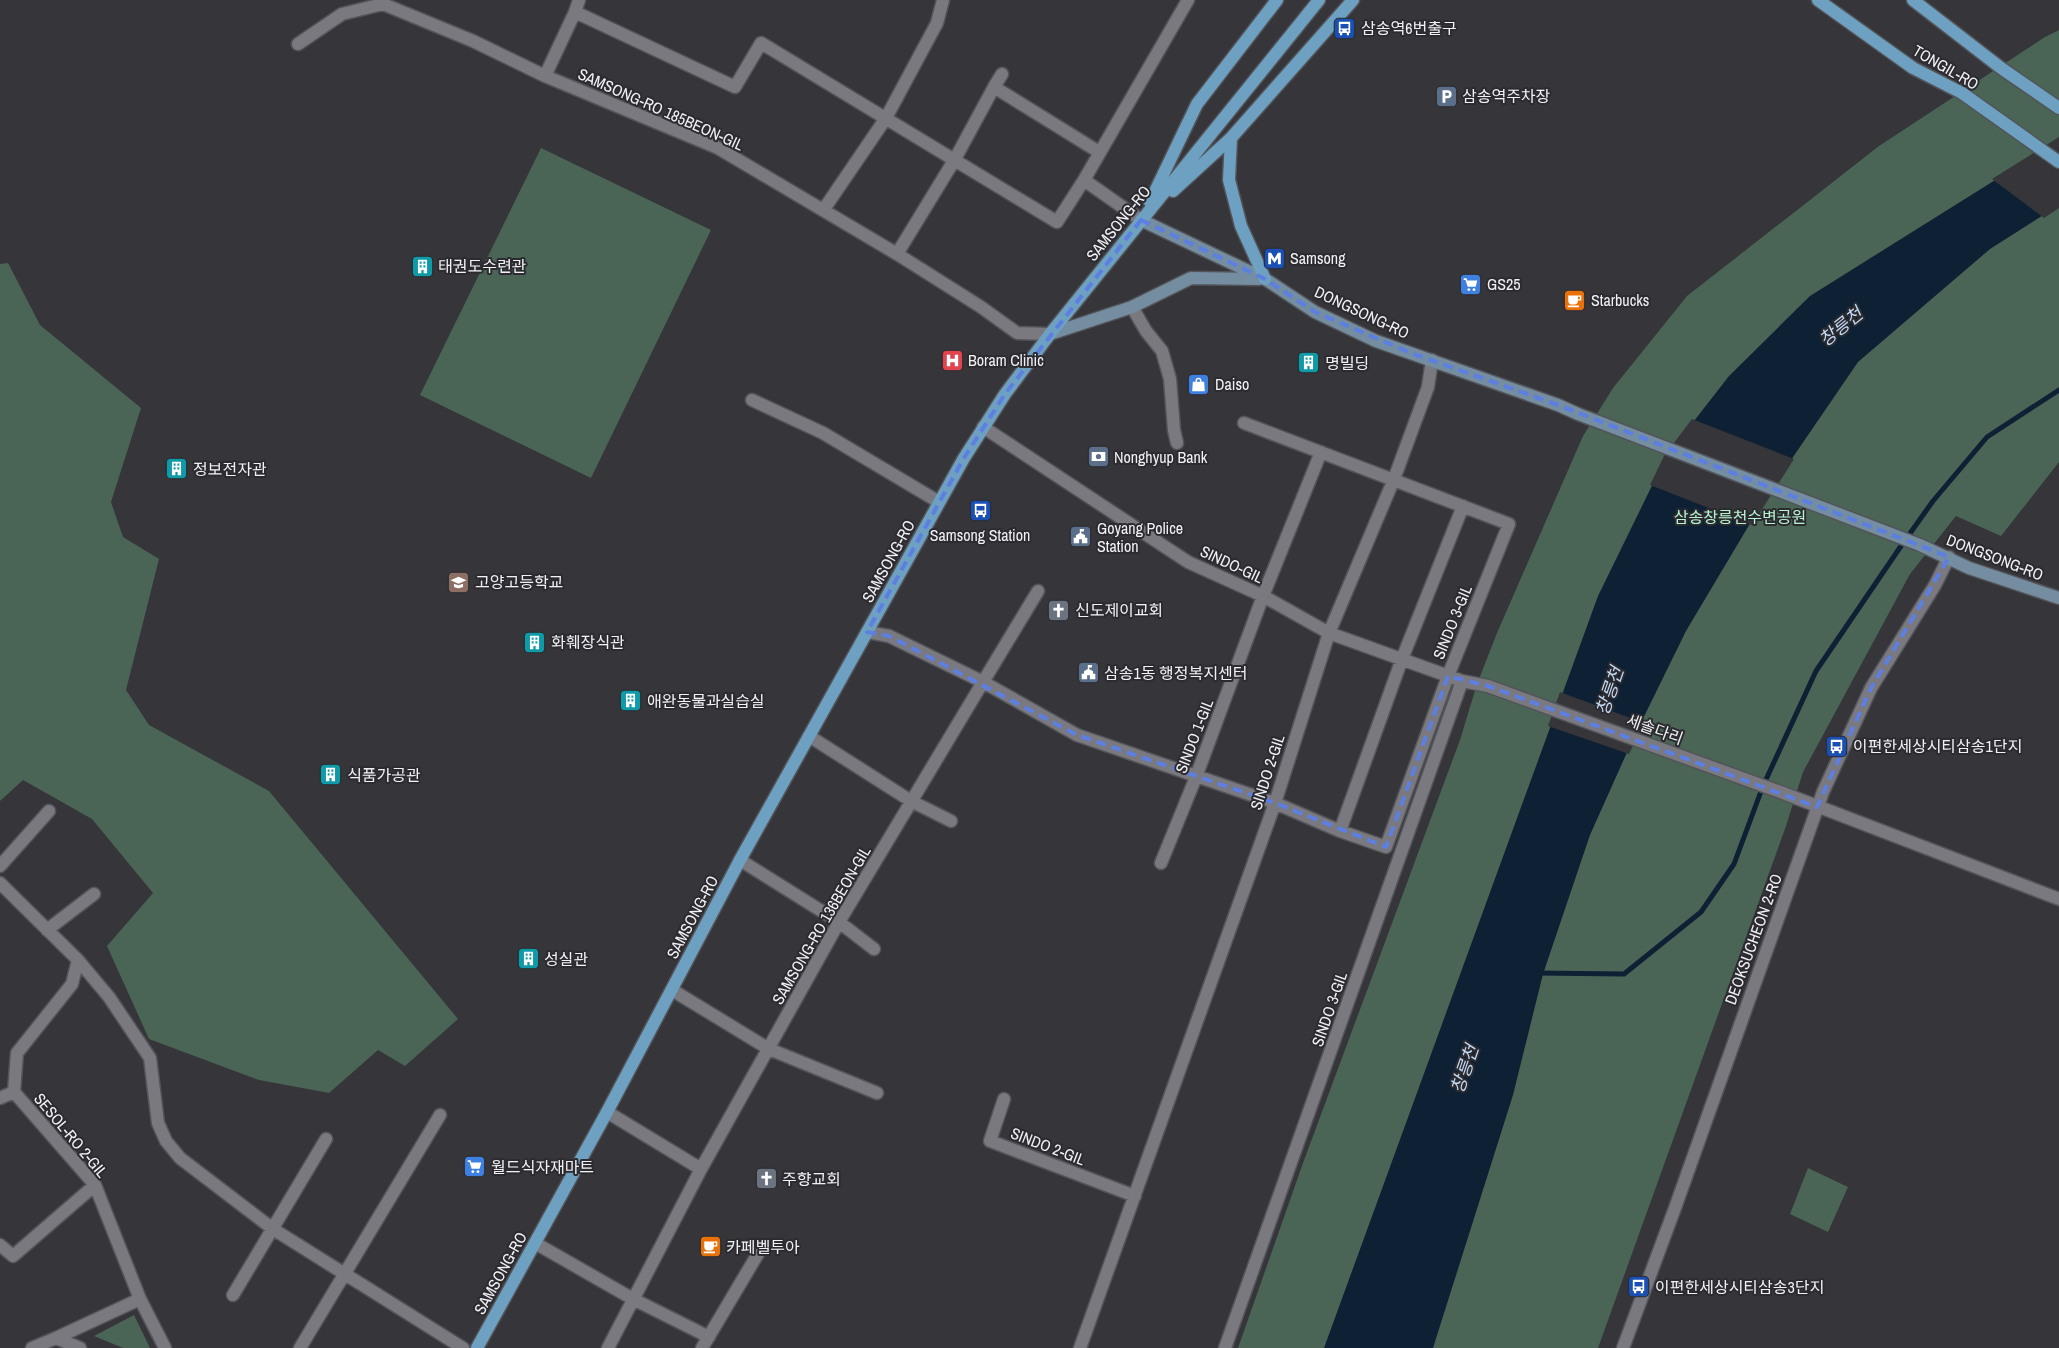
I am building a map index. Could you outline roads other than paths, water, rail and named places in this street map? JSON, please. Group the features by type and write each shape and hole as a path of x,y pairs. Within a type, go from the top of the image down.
{"main road":[{"path":"1141,220 1197,104 1277,0"},
{"name":"SAMSONG-RO","path":"477,1348 607,1112 740,860 939,502 984,427 1005,394 1050,334 1318,0"},
{"path":"1141,220 1231,138 1353,0"},
{"name":"TONGIL-RO","path":"1818,0 1913,68 1962,93 2059,162"},
{"name":"TONGIL-RO","path":"1913,0 2001,68 2059,108"},
{"path":"1050,334 1132,307 1191,278 1265,280 1241,226 1229,180 1231,138"},
{"name":"DONGSONG-RO","path":"1141,220 1265,280 1324,316 1376,341 1558,405 1920,544 1969,568 2059,598"}],"street":[{"path":"824,209 886,118 937,23 943,0"},
{"path":"545,76 577,6 735,87 761,43 1057,222 1084,180 1188,0"},
{"name":"SAMSONG-RO 185BEON-GIL","path":"298,44 342,14 384,2 473,41 545,76 718,148 824,209 897,254 981,307 1017,333 1050,334"},
{"path":"897,254 955,159 1002,74"},
{"path":"994,88 1099,152"},
{"path":"1084,180 1141,220"},
{"path":"1132,307 1146,331 1162,352 1170,379 1174,430 1177,443"},
{"name":"SINDO 2-GIL","path":"1080,1348 1275,803 1329,633 1394,479 1428,387 1432,360"},
{"path":"752,400 823,433 939,502"},
{"path":"867,632 889,636 983,682 1077,735 1275,803 1340,831 1402,659 1463,506 1244,423"},
{"name":"SINDO-GIL","path":"984,427 1188,562 1263,596 1329,633 1462,681 1488,686"},
{"name":"SINDO 1-GIL","path":"1161,864 1196,777 1263,596 1321,452"},
{"name":"SINDO 3-GIL","path":"1340,831 1386,847 1448,676 1509,524 1463,506"},
{"name":"DEOKSUCHEON 2-RO","path":"1623,1348 1818,807 1871,688 1949,557"},
{"name":"SAMSONG-RO 136BEON-GIL","path":"608,1348 702,1169 839,922 1038,591"},
{"name":"SINDO 3-GIL","path":"1225,1348 1462,681"},
{"name":"세솔다리","path":"1488,686 1783,793 2059,899"},
{"path":"809,736 911,801 951,821"},
{"path":"0,866 49,811"},
{"path":"740,860 839,922 874,949"},
{"path":"0,883 78,960 109,998 150,1058 158,1123 166,1141 180,1158 273,1229 463,1348"},
{"path":"47,930 94,894"},
{"path":"14,1092 17,1053 72,984 78,960"},
{"path":"672,990 769,1049 877,1093"},
{"name":"SESOL-RO 2-GIL","path":"0,1098 14,1092 94,1185 140,1299 165,1348"},
{"name":"SINDO 2-GIL","path":"1004,1099 990,1142 1135,1196"},
{"path":"607,1112 702,1169"},
{"path":"300,1348 440,1115"},
{"path":"233,1295 326,1139"},
{"path":"0,1245 13,1256 94,1185"},
{"path":"535,1243 706,1343 760,1252"},
{"path":"32,1348 140,1299"},
{"path":"56,1338 80,1348"}],"water":[{"name":"창릉천","path":"2059,140 2059,205 1990,249 1858,362 1767,495 1686,631 1633,739 1590,835 1543,974 1513,1095 1433,1348 1324,1348 1598,596 1666,457 1729,376 1810,296"}],"waterway":[{"path":"1536,973 1624,974 1701,912 1734,864 1763,786 1816,671 1901,546 1933,501 1987,437 2059,390"}],"place":[{"name":"삼송역6번출구","path":"1345,28"},
{"name":"삼송역주차장","path":"1446,96"},
{"name":"Samsong","path":"1274,258"},
{"name":"태권도수련관","path":"422,266"},
{"name":"GS25","path":"1471,284"},
{"name":"Starbucks","path":"1575,300"},
{"name":"Boram Clinic","path":"952,360"},
{"name":"명빌딩","path":"1309,363"},
{"name":"Daiso","path":"1199,384"},
{"name":"Nonghyup Bank","path":"1098,457"},
{"name":"정보전자관","path":"177,469"},
{"name":"Samsong Station","path":"980,511"},
{"name":"Goyang Police Station","path":"1081,537"},
{"name":"고양고등학교","path":"459,582"},
{"name":"신도제이교회","path":"1059,610"},
{"name":"화훼장식관","path":"535,642"},
{"name":"삼송1동 행정복지센터","path":"1088,673"},
{"name":"애완동물과실습실","path":"631,701"},
{"name":"이편한세상시티삼송1단지","path":"1837,746"},
{"name":"식품가공관","path":"331,775"},
{"name":"성실관","path":"528,959"},
{"name":"월드식자재마트","path":"475,1167"},
{"name":"주향교회","path":"766,1179"},
{"name":"카페벨투아","path":"710,1247"},
{"name":"이편한세상시티삼송3단지","path":"1639,1287"}],"park label":[{"name":"삼송창릉천수변공원","path":"1740,517"}]}
